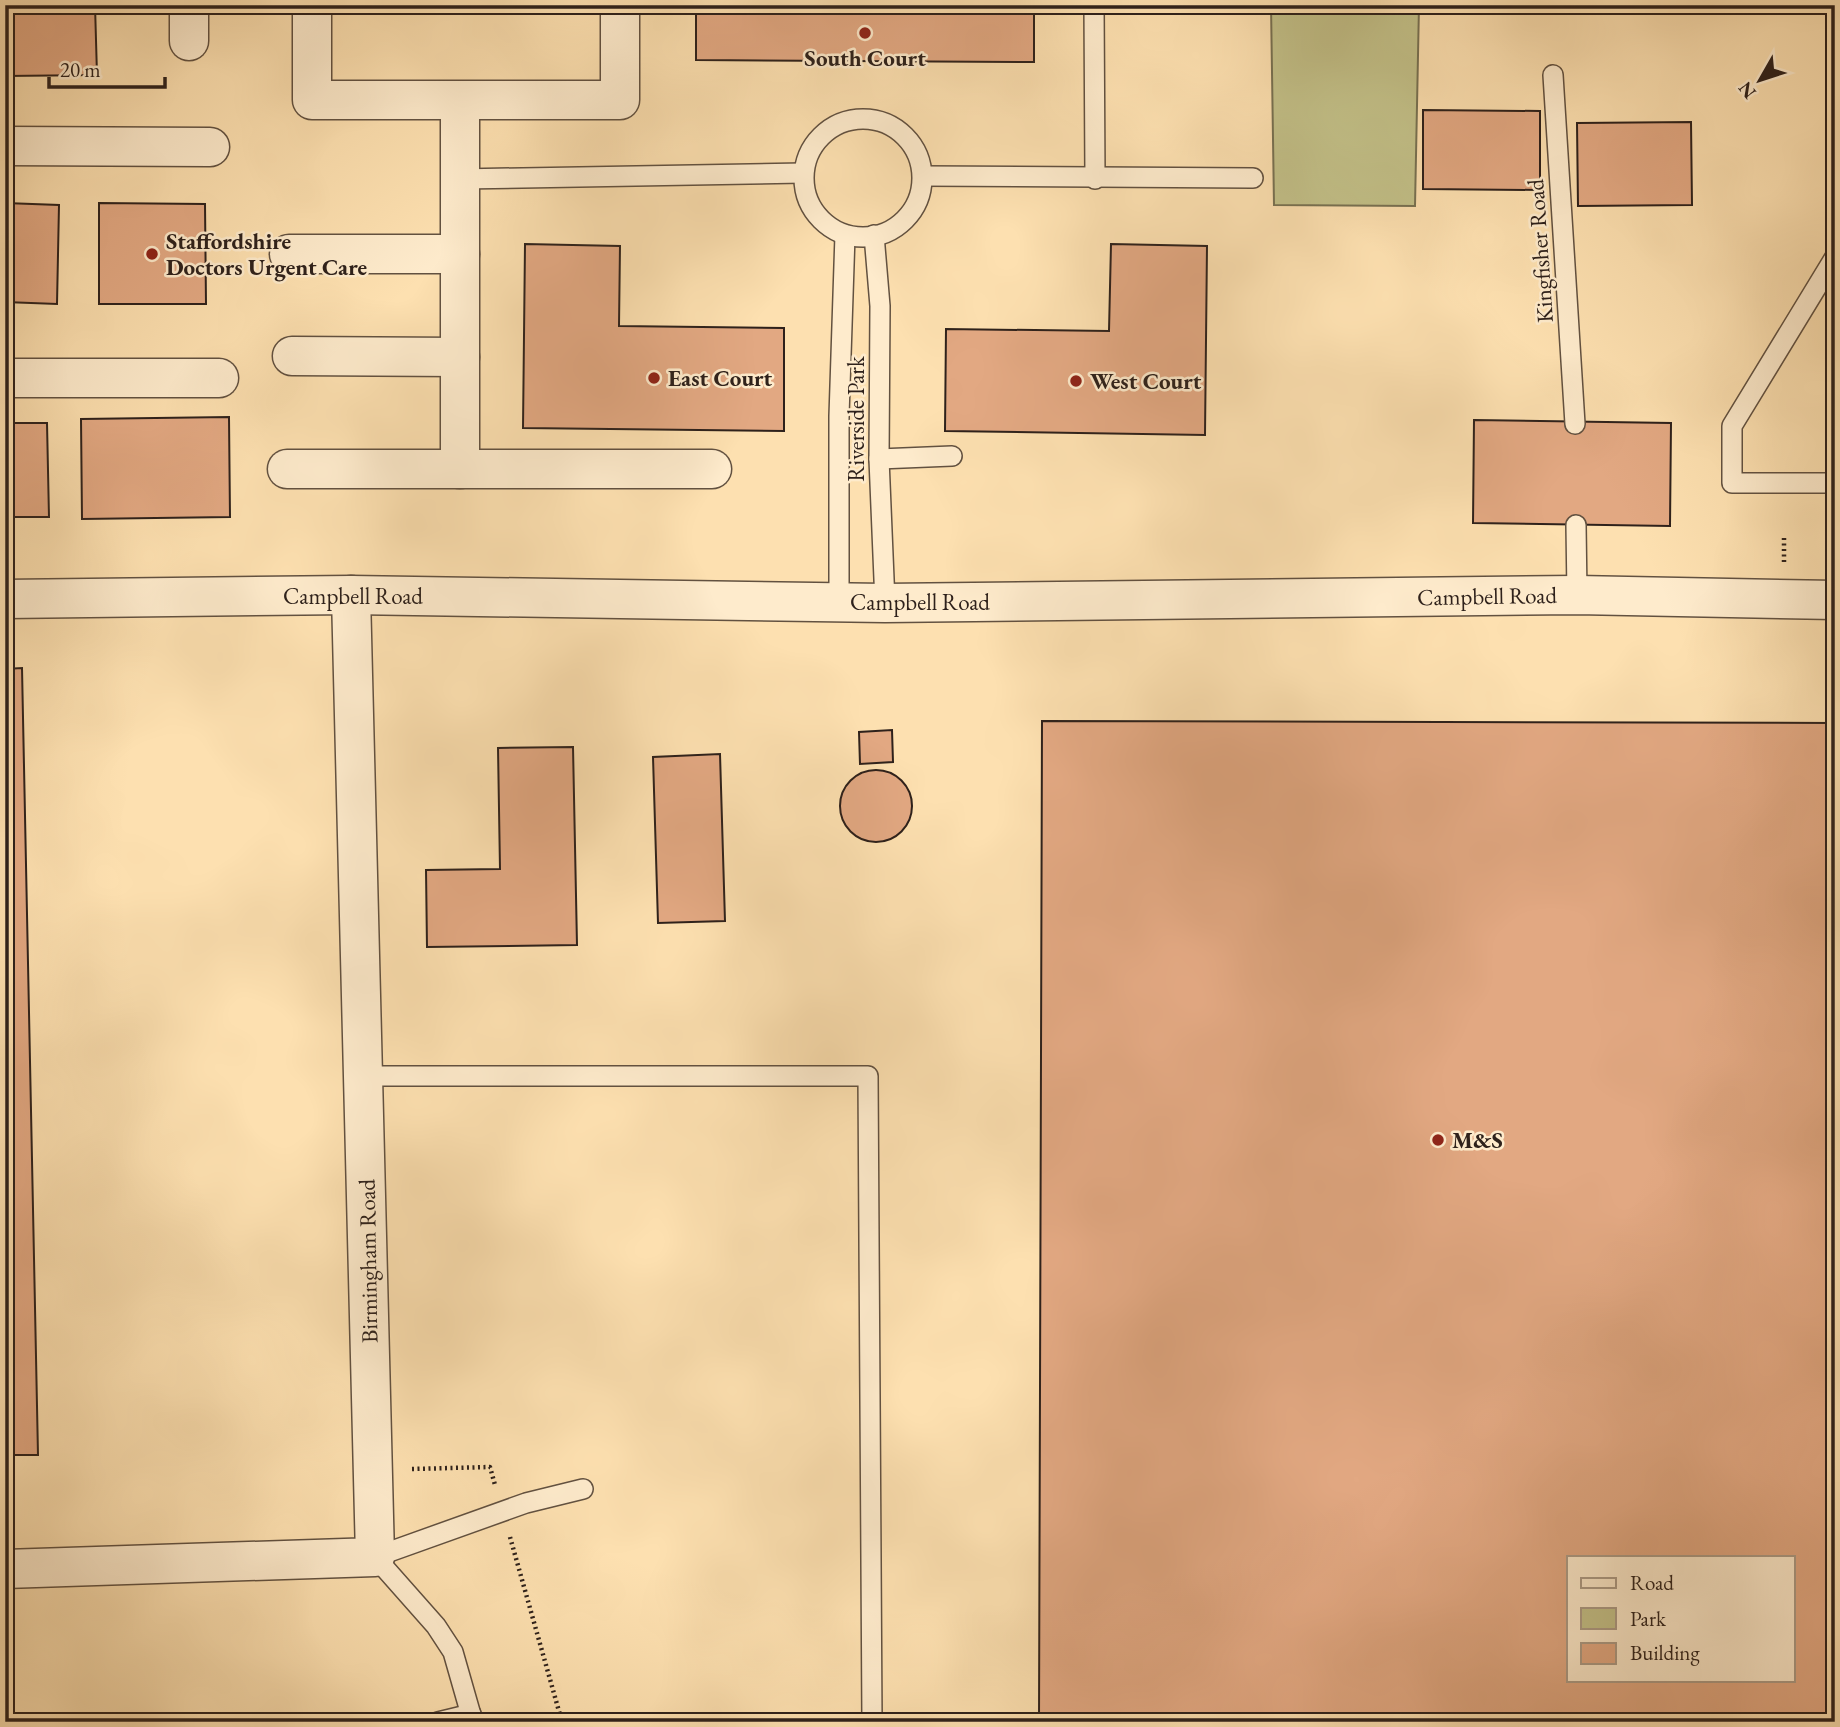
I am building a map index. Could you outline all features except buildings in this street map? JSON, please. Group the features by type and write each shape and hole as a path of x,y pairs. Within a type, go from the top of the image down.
{"street":[{"path":"312,5 313,100 460,101 620,100 620,5"},
{"path":"460,101 460,469"},
{"path":"5,146 210,146"},
{"path":"289,254 460,254"},
{"path":"292,356 460,357"},
{"path":"5,378 219,378"},
{"path":"287,469 712,470"},
{"name":"Campbell Road","path":"5,599 351,595 885,603 1577,595 1835,600"},
{"name":"Birmingham Road","path":"351,595 375,1557"},
{"path":"5,1569 375,1557"}],"lane":[{"path":"1094,5 1095,179"},
{"name":"Kingfisher Road","path":"1553,75 1575,424"},
{"path":"853,120 872,120 890,126 905,138 916,153 923,176 913,209 900,224 883,234 863,238 845,235 827,225 813,211 805,192 803,173 808,153 819,138 835,126 853,120"},
{"path":"460,179 803,173"},
{"path":"923,176 1253,178"},
{"name":"Riverside Park","path":"839,602 839,416 845,235"},
{"name":"Riverside Park","path":"874,235 880,306 879,459 885,603"},
{"path":"1835,257 1732,426 1732,483 1835,484"},
{"path":"879,459 953,456"},
{"path":"1576,525 1577,595"},
{"path":"363,1076 869,1076 872,1722"},
{"path":"438,1722 472,1718 453,1652 436,1626 375,1557 502,1511 583,1489"}],"path":[{"path":"373,1471 490,1467 562,1722"}],"green space":[{"path":"1271,5 1419,5 1415,206 1274,205"}],"place":[{"name":"South Court","path":"865,33"},
{"name":"Staffordshire Doctors Urgent Care","path":"152,254"},
{"name":"East Court","path":"654,378"},
{"name":"West Court","path":"1076,381"},
{"name":"M&S","path":"1438,1140"}]}
